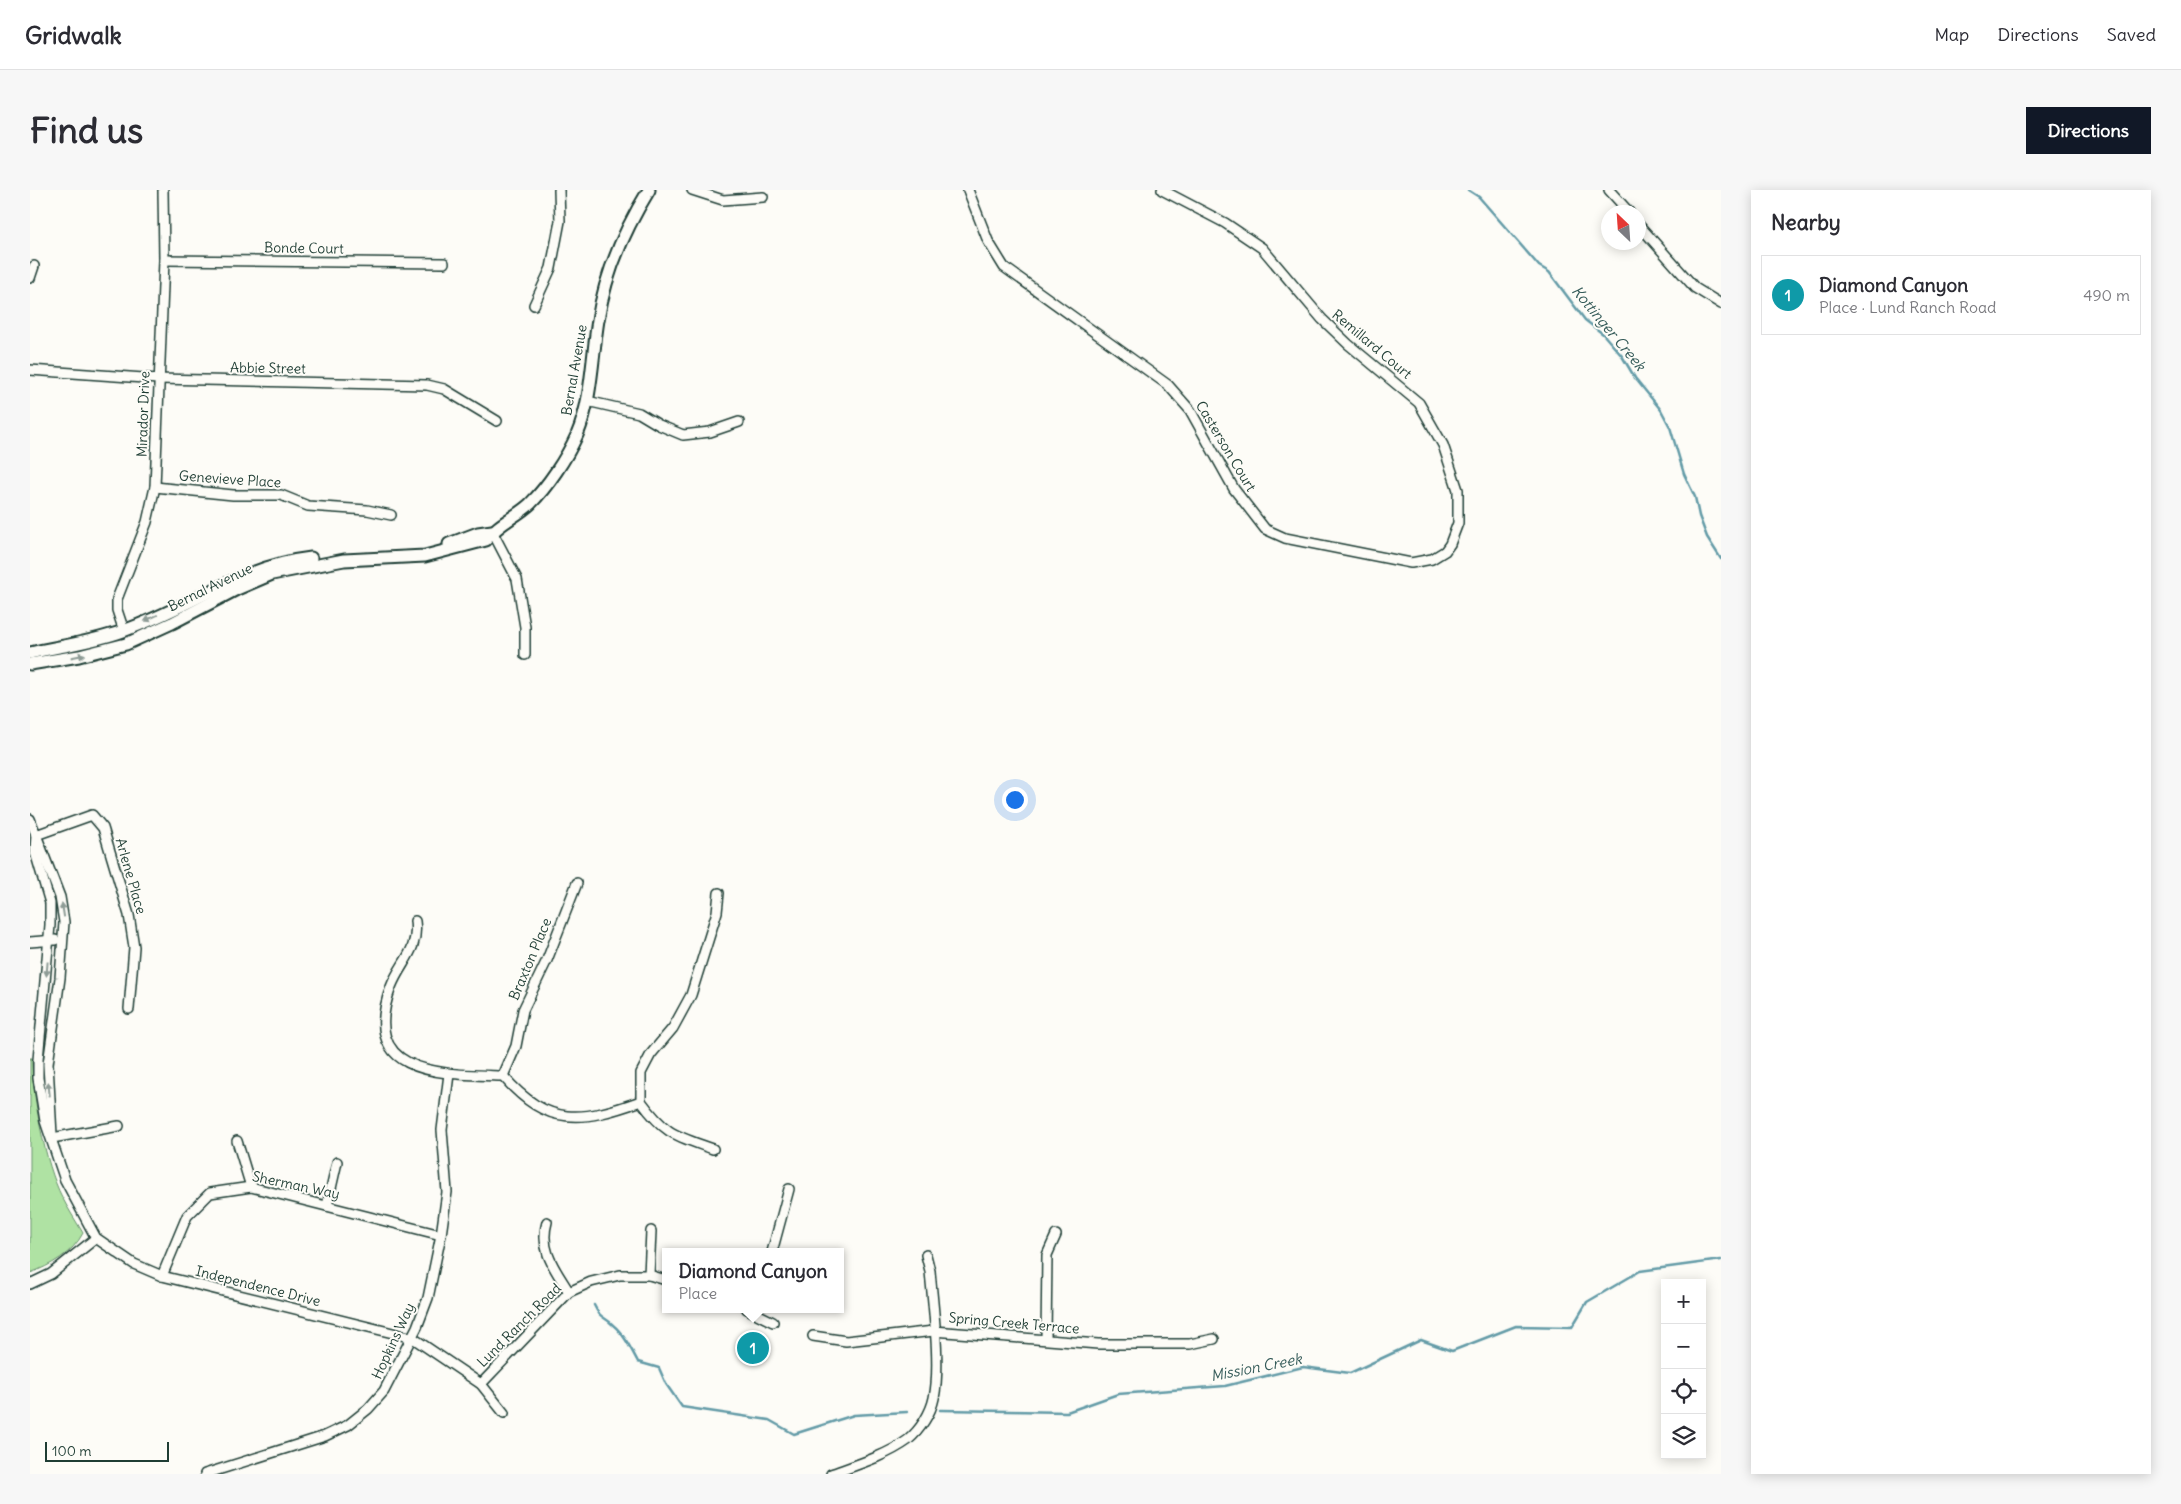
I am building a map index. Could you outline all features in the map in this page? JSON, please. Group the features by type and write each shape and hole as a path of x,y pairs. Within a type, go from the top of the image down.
{"main road":[{"name":"Bernal Avenue","path":"30,664 79,656 126,644 172,623 237,589 272,574 304,566 344,560 425,556 486,540 492,531 530,504 557,468 577,434 587,401 602,298 624,236 649,190"},
{"name":"Bernal Avenue","path":"30,653 78,644 124,631 223,585 292,560 436,547 458,542 478,533 492,531"}],"street":[{"name":"Mirador Drive","path":"124,631 117,610 117,599 147,522 155,487 164,260 163,190"},
{"path":"534,305 551,268 560,221 559,190"},
{"path":"692,190 723,200 764,197"},
{"name":"Casterson Court","path":"968,190 988,241 1004,268 1168,385 1190,410 1234,489 1265,530 1285,538 1412,563 1432,559 1445,551 1450,544 1458,523"},
{"name":"Remillard Court","path":"1162,190 1225,223 1262,248 1322,320 1419,403 1443,445 1458,490 1458,523"},
{"path":"1609,190 1623,205"},
{"path":"1646,233 1695,288 1721,304"},
{"name":"Bonde Court","path":"164,260 444,263"},
{"path":"30,278 34,266"},
{"name":"Abbie Street","path":"30,370 158,379 427,385 444,388 497,421"},
{"path":"587,401 639,413 659,425 683,435 710,432 739,422"},
{"name":"Genevieve Place","path":"155,487 233,496 281,495 308,506 367,510 391,515"},
{"path":"492,531 517,579 525,627 525,655"},
{"name":"Arlene Place","path":"36,835 92,815 103,828 129,915 134,947 129,1009"},
{"name":"Independence Drive","path":"30,819 42,846 60,897 64,922 64,940 48,1064 53,1121 52,1138"},
{"name":"Independence Drive","path":"36,835 35,852 50,903 49,940 38,1078 45,1121 65,1180 96,1238 134,1264 162,1276 413,1338 481,1384 504,1413"},
{"name":"Braxton Place","path":"503,1076 516,1046 523,1010 547,960 577,882"},
{"path":"713,1149 674,1136 658,1124 641,1101 640,1073 651,1054 673,1028 691,995 717,912 718,894"},
{"path":"415,921 417,935 413,948 391,987 384,1017 387,1038 395,1055 420,1069 449,1074 503,1076 517,1092 555,1114 602,1115 641,1101"},
{"path":"30,942 64,940"},
{"name":"Hopkins Way","path":"205,1474 325,1436 348,1424 368,1409 384,1391 413,1338 428,1298 441,1235 447,1192 442,1130 449,1074"},
{"path":"52,1138 119,1126"},
{"path":"237,1141 251,1187"},
{"path":"327,1206 337,1162"},
{"name":"Sherman Way","path":"162,1276 187,1216 210,1193 251,1187 441,1235"},
{"path":"773,1248 789,1189"},
{"path":"546,1222 543,1237 550,1260 569,1292"},
{"path":"649,1275 651,1232"},
{"path":"1046,1339 1046,1255 1056,1235"},
{"path":"30,1284 51,1274 96,1238"},
{"path":"831,1474 892,1449 909,1439 925,1419 934,1398 934,1331 930,1272 926,1256"},
{"name":"Lund Ranch Road","path":"481,1384 569,1292 591,1282 620,1275 649,1275 662,1279"},
{"path":"757,1313 773,1322"},
{"name":"Spring Creek Terrace","path":"813,1336 846,1341 934,1331 984,1334 1016,1339 1127,1344 1190,1344 1214,1339"}],"green space":[{"path":"30,1058 32,1058 37,1110 50,1167 62,1197 83,1233 67,1253 45,1267 30,1273"}],"waterway":[{"name":"Kottinger Creek","path":"1468,190 1479,197 1539,266 1549,272 1585,320 1603,334 1622,356 1635,378 1661,410 1670,427 1684,474 1695,497 1699,516 1707,537 1721,559"},
{"name":"Mission Creek","path":"940,1410 1067,1412 1118,1394 1225,1386 1303,1367 1350,1373 1421,1340 1452,1351 1516,1326 1572,1327 1587,1302 1640,1271 1721,1260"},
{"name":"Mission Creek","path":"594,1305 600,1315 621,1333 638,1362 659,1368 666,1384 682,1407 769,1420 794,1434 854,1415 907,1412"}],"place":[{"name":"Diamond Canyon","path":"753,1348"}]}
